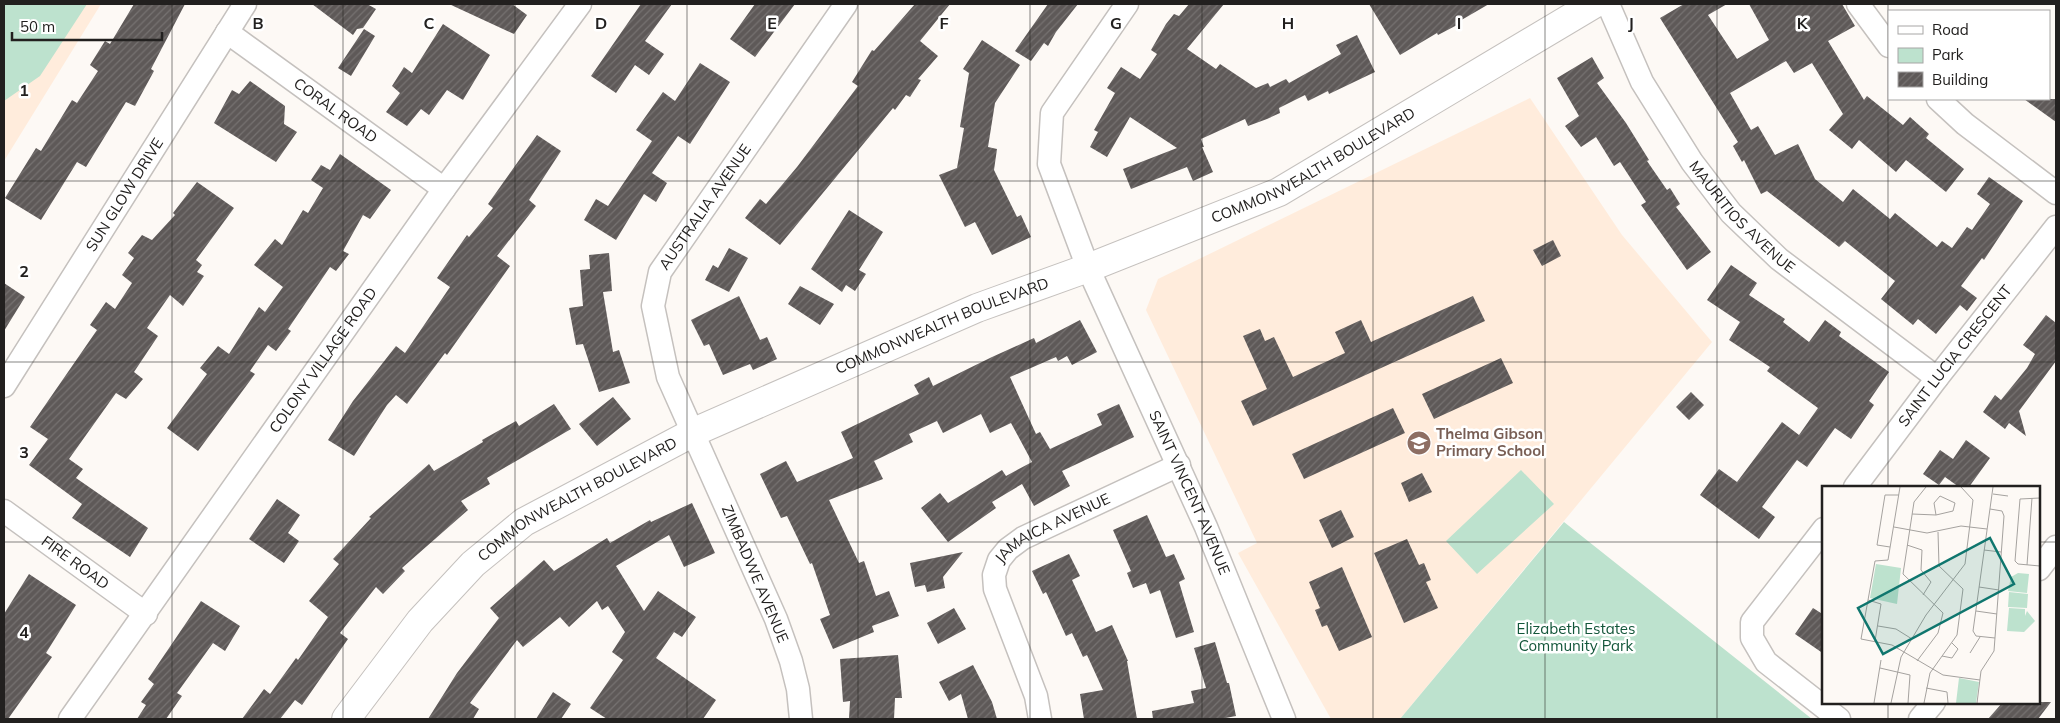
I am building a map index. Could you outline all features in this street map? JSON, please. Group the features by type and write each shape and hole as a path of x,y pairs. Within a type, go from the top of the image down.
{"street":[{"name":"SUN GLOW DRIVE","path":"4,386 245,4"},
{"name":"COLONY VILLAGE ROAD","path":"70,719 146,614 444,189 580,4"},
{"name":"AUSTRALIA AVENUE","path":"694,432 668,377 660,343 653,306 660,272 846,4"},
{"name":"SAINT VINCENT AVENUE","path":"1127,4 1052,113 1049,164 1088,268 1179,465 1284,719"},
{"name":"COMMONWEALTH BOULEVARD","path":"346,719 420,621 473,564 524,522 694,432 977,308 1088,268 1279,192 1594,4"},
{"name":"MAURITIOS AVENUE","path":"1608,4 1642,82 1692,162 1731,213 1780,259 1937,378"},
{"path":"1858,4 1888,45"},
{"name":"CORAL ROAD","path":"227,32 444,189"},
{"path":"1939,100 1965,124 2056,193"},
{"name":"SAINT LUCIA CRESCENT","path":"1857,486 1937,378 2056,227"},
{"name":"ZIMBADWE AVENUE","path":"694,432 776,619 791,661 798,689 800,719"},
{"name":"JAMAICA AVENUE","path":"1040,719 1036,696 995,589 994,575 999,560 1008,549 1038,530 1179,465"},
{"name":"FIRE ROAD","path":"4,511 146,614"},
{"path":"1822,532 1752,622 1752,638 1766,662 1839,719"},
{"path":"2040,568 2056,547"},
{"path":"1920,719 1933,703"}],"shaded area":[{"path":"4,4 101,4 4,161"},
{"name":"Thelma Gibson Primary School","path":"1530,98 1622,235 1712,342 1400,719 1331,719 1238,553 1257,543 1146,310 1158,279"}],"green space":[{"path":"4,4 87,4 40,76 4,101"},
{"path":"1521,470 1554,504 1477,574 1446,541"},
{"name":"Elizabeth Estates Community Park","path":"1564,522 1812,719 1400,719"}],"building":[{"path":"134,4 185,4 151,69 154,71 135,106 126,102 86,167 77,162 41,220 5,198 36,148 41,151 72,100 77,103 98,71 90,65 105,41 110,44"},
{"path":"312,4 367,4 376,9 363,28 357,29 353,35"},
{"path":"449,4 512,4 527,15 514,34"},
{"path":"641,4 672,4 645,41 664,54 649,75 635,65 616,93 591,76"},
{"path":"755,4 795,4 755,57 730,39"},
{"path":"915,4 950,4 920,41 938,56 918,79 921,80 910,97 906,95 895,110 893,108 780,245 745,218 760,199 766,204 797,167 858,86 852,82 872,50 874,51"},
{"path":"1048,4 1078,4 1056,32 1048,46 1044,43 1031,61 1015,51"},
{"path":"1189,4 1224,4 1187,49 1216,69 1220,64 1256,88 1268,83 1270,87 1286,79 1289,83 1341,54 1336,45 1357,35 1375,72 1329,94 1328,91 1308,101 1305,95 1279,108 1280,113 1267,119 1248,126 1245,119 1201,139 1204,147 1202,147 1213,172 1193,181 1187,167 1131,189 1123,169 1177,148 1130,117 1107,157 1090,147 1098,132 1094,130 1115,93 1107,88 1121,67 1140,79 1157,54 1151,50 1166,24 1174,14 1179,16"},
{"path":"1369,4 1489,4 1458,22 1459,24 1438,35 1437,33 1400,55"},
{"path":"1684,4 1727,4 1708,15 1737,59 1769,40 1749,4 1842,4 1855,26 1828,41 1864,100 1867,96 1903,125 1910,117 1929,134 1926,138 1964,169 1946,192 1906,160 1896,172 1859,140 1852,149 1829,130 1843,114 1812,63 1794,73 1786,61 1730,93 1751,130 1758,126 1775,155 1798,144 1815,179 1843,202 1853,189 1890,219 1895,213 1937,247 1942,241 1952,248 1967,227 1972,230 1990,204 1977,194 1989,177 2023,201 1984,260 1982,258 1961,286 1977,298 1967,311 1960,305 1936,334 1918,319 1913,325 1881,299 1895,281 1845,241 1839,247 1767,191 1761,194 1744,160 1742,162 1733,146 1738,142 1660,18"},
{"path":"443,24 490,55 463,100 447,90 429,115 421,109 407,126 386,112 400,93 392,86 404,67 412,73"},
{"path":"364,29 375,36 351,76 338,68"},
{"path":"982,40 1020,65 995,103 988,147 997,149 994,170 1017,217 1021,215 1031,237 992,255 975,222 965,227 939,175 957,168 964,128 960,127 969,73 963,69"},
{"path":"1592,57 1604,78 1597,83 1626,123 1649,160 1647,161 1667,190 1670,188 1680,204 1676,207 1711,252 1687,270 1641,205 1646,202 1620,162 1614,166 1596,137 1581,147 1565,126 1579,116 1557,78"},
{"path":"700,63 730,82 690,144 678,136 652,173 667,183 656,202 644,194 616,240 584,220 596,199 608,206 652,141 636,130 663,92 675,101"},
{"path":"250,81 285,106 284,124 297,132 276,162 214,123 232,90 239,94"},
{"path":"2056,99 2056,122 2025,100"},
{"path":"537,135 561,151 529,200 536,206 497,256 510,266 447,355 445,353 407,404 396,395 387,405 354,456 328,440 353,401 396,346 405,353 450,287 437,278 467,235 469,237 493,208 488,204"},
{"path":"340,154 391,190 370,219 363,215 343,251 349,254 336,271 330,267 288,329 291,331 276,351 268,345 250,371 255,374 198,451 167,428 207,374 200,368 218,346 229,354 259,307 265,312 283,287 254,265 275,239 282,245 303,210 308,213 323,188 311,180 321,165 330,170"},
{"path":"197,182 234,208 196,260 202,265 197,272 204,276 183,306 170,295 147,328 158,336 134,372 143,379 126,399 116,393 69,459 83,469 76,478 148,528 130,557 72,518 82,504 29,465 48,439 30,427 97,330 90,325 106,302 115,309 132,283 122,275 134,258 128,253 142,235 152,240 175,215 173,213"},
{"path":"849,210 883,232 859,270 866,274 855,291 846,285 842,292 811,269"},
{"path":"1553,240 1561,256 1542,266 1533,250"},
{"path":"729,248 748,258 729,292 705,280 713,265 718,268"},
{"path":"609,253 612,291 603,292 613,352 619,350 630,383 599,392 583,344 576,345 569,308 583,306 580,270 590,269 589,255"},
{"path":"1731,265 1757,283 1749,295 1785,319 1783,322 1809,342 1825,320 1841,332 1839,336 1889,372 1869,401 1874,405 1851,439 1835,428 1807,467 1797,460 1762,507 1775,517 1759,539 1700,495 1719,469 1737,482 1782,422 1799,435 1818,408 1767,371 1770,367 1729,340 1740,322 1707,300"},
{"path":"4,283 25,297 4,331"},
{"path":"800,286 834,304 820,325 788,304"},
{"path":"739,296 760,340 767,337 777,359 753,370 750,364 723,375 709,344 704,346 691,320"},
{"path":"1473,296 1485,321 1253,426 1241,401 1267,389 1243,336 1260,329 1265,341 1274,337 1293,377 1345,353 1335,332 1361,320 1371,342"},
{"path":"2046,315 2056,323 2056,361 2019,411 2026,436 2009,423 2005,429 1983,412 1995,395 2001,400 2027,368 2035,354 2023,345"},
{"path":"1080,320 1097,352 1072,365 1067,356 1058,361 1056,357 1010,377 1036,434 1040,432 1050,449 1102,425 1097,414 1119,404 1134,437 1062,471 1070,486 1034,506 1022,484 992,502 996,508 948,542 921,508 940,493 948,503 1002,470 1006,476 1032,462 1011,423 990,433 981,414 943,433 937,421 909,434 913,442 874,461 883,479 829,500 859,563 864,561 876,596 889,591 899,616 872,626 874,632 833,649 820,619 830,615 812,563 810,564 787,516 781,518 760,474 786,461 797,482 853,458 841,432 919,394 914,385 929,377 933,386 1034,338 1036,343"},
{"path":"1501,358 1513,383 1434,419 1422,394"},
{"path":"1691,392 1704,405 1689,420 1676,407"},
{"path":"613,397 631,419 597,446 579,424"},
{"path":"554,404 571,429 487,478 490,484 461,501 468,510 402,568 405,571 383,594 376,587 340,633 348,639 302,705 295,700 280,719 242,719 264,689 270,694 296,658 298,660 328,617 309,601 339,564 333,559 371,518 369,517 429,464 434,471 516,421 519,426"},
{"path":"1393,408 1405,433 1304,479 1292,454"},
{"path":"1966,440 1990,458 1970,486 1958,486 1945,477 1939,485 1923,474 1940,450 1953,459"},
{"path":"1422,473 1432,492 1409,502 1401,483"},
{"path":"277,499 300,515 288,533 299,541 284,563 249,539"},
{"path":"692,503 715,553 684,567 669,535 616,566 644,611 658,591 696,617 682,637 674,632 656,658 716,700 703,719 607,719 590,708 623,660 612,652 625,632 608,606 602,610 597,601 569,627 560,617 523,647 517,640 470,703 479,709 473,719 428,719 457,673 499,618 490,608 544,560 554,571 607,538 610,543 650,520 651,522"},
{"path":"1341,510 1354,537 1332,548 1319,520"},
{"path":"1147,515 1166,557 1174,554 1185,579 1179,582 1194,632 1176,638 1160,590 1150,594 1146,583 1133,588 1127,573 1131,571 1113,530"},
{"path":"1407,539 1419,565 1424,563 1431,580 1426,582 1438,608 1404,623 1374,553"},
{"path":"963,552 943,577 945,588 927,592 925,585 915,587 910,563"},
{"path":"1069,554 1080,576 1072,580 1096,632 1112,625 1128,661 1137,719 1084,719 1080,694 1103,690 1087,655 1083,657 1072,633 1066,636 1046,592 1043,594 1032,571"},
{"path":"1342,567 1372,637 1339,651 1327,625 1322,627 1315,610 1320,608 1309,582"},
{"path":"29,574 76,605 46,653 52,657 8,719 4,719 4,614"},
{"path":"201,601 240,626 225,651 213,643 177,693 182,696 166,719 137,719 146,705 141,702 154,684 148,679"},
{"path":"954,608 966,629 938,644 927,623"},
{"path":"1813,608 1822,614 1822,653 1795,634"},
{"path":"1215,642 1227,683 1229,683 1236,716 1220,719 1153,719 1152,711 1194,703 1191,691 1206,688 1194,648"},
{"path":"898,655 902,698 895,698 894,719 849,719 850,701 843,702 840,659"},
{"path":"973,665 992,702 997,719 968,719 961,694 949,701 939,682"},
{"path":"553,692 571,704 561,719 536,719"},
{"path":"2051,702 2038,719 1988,719 2002,703"}],"place":[{"name":"Thelma Gibson Primary School","path":"1419,443"}]}
